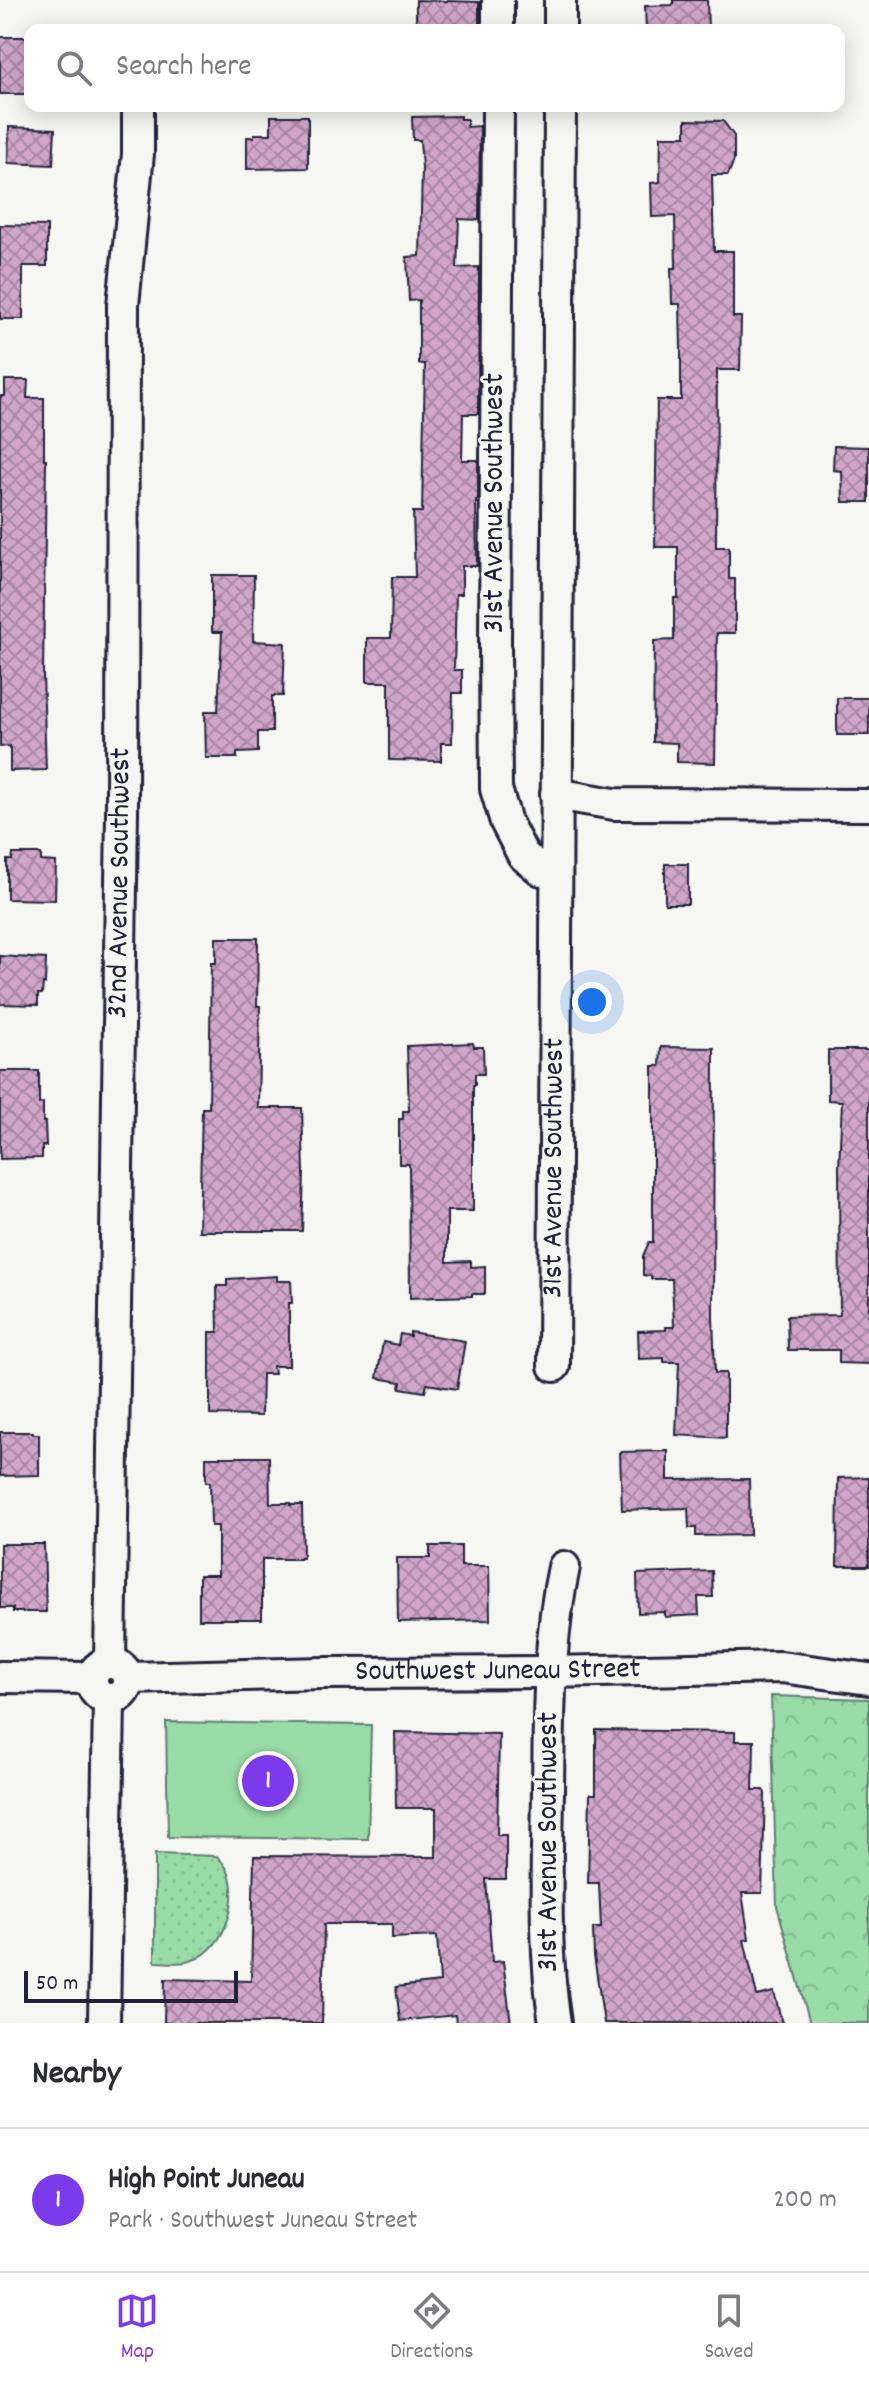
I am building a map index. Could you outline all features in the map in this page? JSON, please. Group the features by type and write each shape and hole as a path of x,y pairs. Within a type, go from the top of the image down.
{"street":[{"path":"498,0 498,24"},
{"path":"560,0 560,24"},
{"name":"32nd Avenue Southwest","path":"104,2023 122,813 123,305 138,154 138,112"},
{"name":"31st Avenue Southwest","path":"498,112 496,789 506,822 523,855 541,870 556,872"},
{"name":"31st Avenue Southwest","path":"554,1366 560,112"},
{"path":"556,794 614,804 869,805"},
{"name":"31st Avenue Southwest","path":"555,2023 546,1888 550,1672 564,1567"},
{"name":"Southwest Juneau Street","path":"0,1677 110,1680 337,1673 781,1667 869,1679"}],"green space":[{"path":"771,1696 869,1699 869,2023 810,2023 777,1906"},
{"path":"166,1722 371,1725 368,1839 168,1837"},
{"path":"155,1854 217,1856 228,1871 232,1897 226,1926 210,1949 186,1962 155,1962"}],"building":[{"path":"416,0 479,2 479,24 416,24"},
{"path":"673,0 707,0 708,24 646,24 645,6 673,5"},
{"path":"0,37 24,37 24,94 0,94"},
{"path":"271,116 308,116 308,168 247,169 247,137 271,134"},
{"path":"460,116 460,119 467,119 467,127 480,126 479,220 459,219 457,268 479,267 478,414 463,414 462,460 478,460 477,566 462,566 462,594 456,594 454,670 462,670 462,693 453,693 452,743 441,743 441,761 389,760 389,682 367,682 367,638 391,638 392,577 415,577 413,512 422,512 425,364 419,364 419,300 409,301 407,257 420,256 422,168 420,140 413,140 412,117"},
{"path":"686,120 723,121 734,136 734,160 728,175 712,175 714,251 733,251 733,317 741,317 740,370 717,370 716,547 729,547 729,579 735,579 735,633 717,633 715,763 677,762 677,743 653,742 654,641 674,640 674,598 678,598 678,547 655,547 657,400 681,400 681,350 680,304 672,304 671,268 676,268 675,216 652,217 651,183 660,182 661,136 686,136"},
{"path":"9,127 55,129 53,165 8,163"},
{"path":"0,225 47,226 47,266 23,266 23,319 0,319"},
{"path":"5,380 28,380 27,398 44,398 43,674 46,770 10,771 10,746 0,747 0,396 5,396"},
{"path":"834,446 869,447 869,502 843,502 842,471 833,470"},
{"path":"212,575 254,575 253,641 285,643 283,696 272,696 272,732 258,732 258,752 237,753 237,758 206,758 205,711 218,711 222,632 212,632"},
{"path":"837,698 869,698 869,735 837,735"},
{"path":"13,854 41,854 41,861 56,862 55,900 7,899 7,860 12,860"},
{"path":"665,864 688,864 688,904 665,904"},
{"path":"216,938 258,938 258,1108 302,1108 302,1231 199,1231 202,1108 209,1108 211,963 216,963"},
{"path":"0,956 46,959 45,984 42,994 38,994 38,1005 0,1004"},
{"path":"473,1043 474,1047 483,1047 484,1074 475,1074 473,1085 473,1211 447,1211 447,1262 471,1261 471,1267 485,1266 485,1294 410,1298 409,1164 399,1164 399,1119 403,1119 403,1111 409,1111 407,1046"},
{"path":"661,1047 714,1048 713,1316 715,1373 726,1373 726,1438 676,1435 679,1362 664,1362 664,1358 639,1359 638,1331 674,1327 672,1279 651,1279 651,1276 643,1275 643,1256 649,1242 653,1242 653,1066 660,1066"},
{"path":"828,1050 869,1050 869,1364 839,1363 839,1350 788,1350 787,1316 840,1315 842,1101 828,1100"},
{"path":"0,1071 39,1071 39,1104 43,1103 46,1146 42,1146 42,1158 0,1159"},
{"path":"277,1276 277,1281 291,1281 289,1366 273,1366 274,1374 262,1374 261,1416 210,1415 210,1332 218,1332 217,1286 227,1286 227,1279"},
{"path":"410,1332 465,1341 457,1389 427,1384 425,1392 400,1388 401,1382 377,1378 383,1342 398,1345 400,1334 410,1336"},
{"path":"0,1432 39,1434 39,1475 0,1476"},
{"path":"668,1451 668,1480 749,1479 750,1535 696,1536 696,1528 689,1528 688,1508 622,1510 620,1452"},
{"path":"206,1457 269,1457 270,1503 302,1505 303,1558 262,1559 262,1619 199,1619 199,1575 218,1575 218,1526 211,1526"},
{"path":"869,1477 869,1566 837,1566 838,1478"},
{"path":"0,1544 44,1544 46,1612 13,1612 13,1608 0,1608"},
{"path":"430,1546 461,1546 461,1566 489,1566 490,1620 398,1622 397,1558 430,1558"},
{"path":"712,1571 713,1597 698,1597 699,1615 665,1617 665,1612 638,1613 637,1574"},
{"path":"596,1730 735,1732 735,1741 754,1741 753,1790 764,1790 765,1794 762,1893 742,1893 749,1939 744,1940 757,1996 774,1992 782,2023 604,2023 593,1928 601,1928 599,1883 588,1883 590,1794 596,1794"},
{"path":"395,1732 499,1734 497,1835 506,1835 506,1879 486,1879 492,1962 503,1961 511,2023 456,2023 455,2015 400,2021 396,1987 440,1982 437,1936 392,1938 392,1924 324,1924 322,2023 164,2023 165,1979 251,1981 254,1856 436,1857 436,1808 396,1808"}],"place":[{"name":"High Point Juneau","path":"268,1781"}]}
